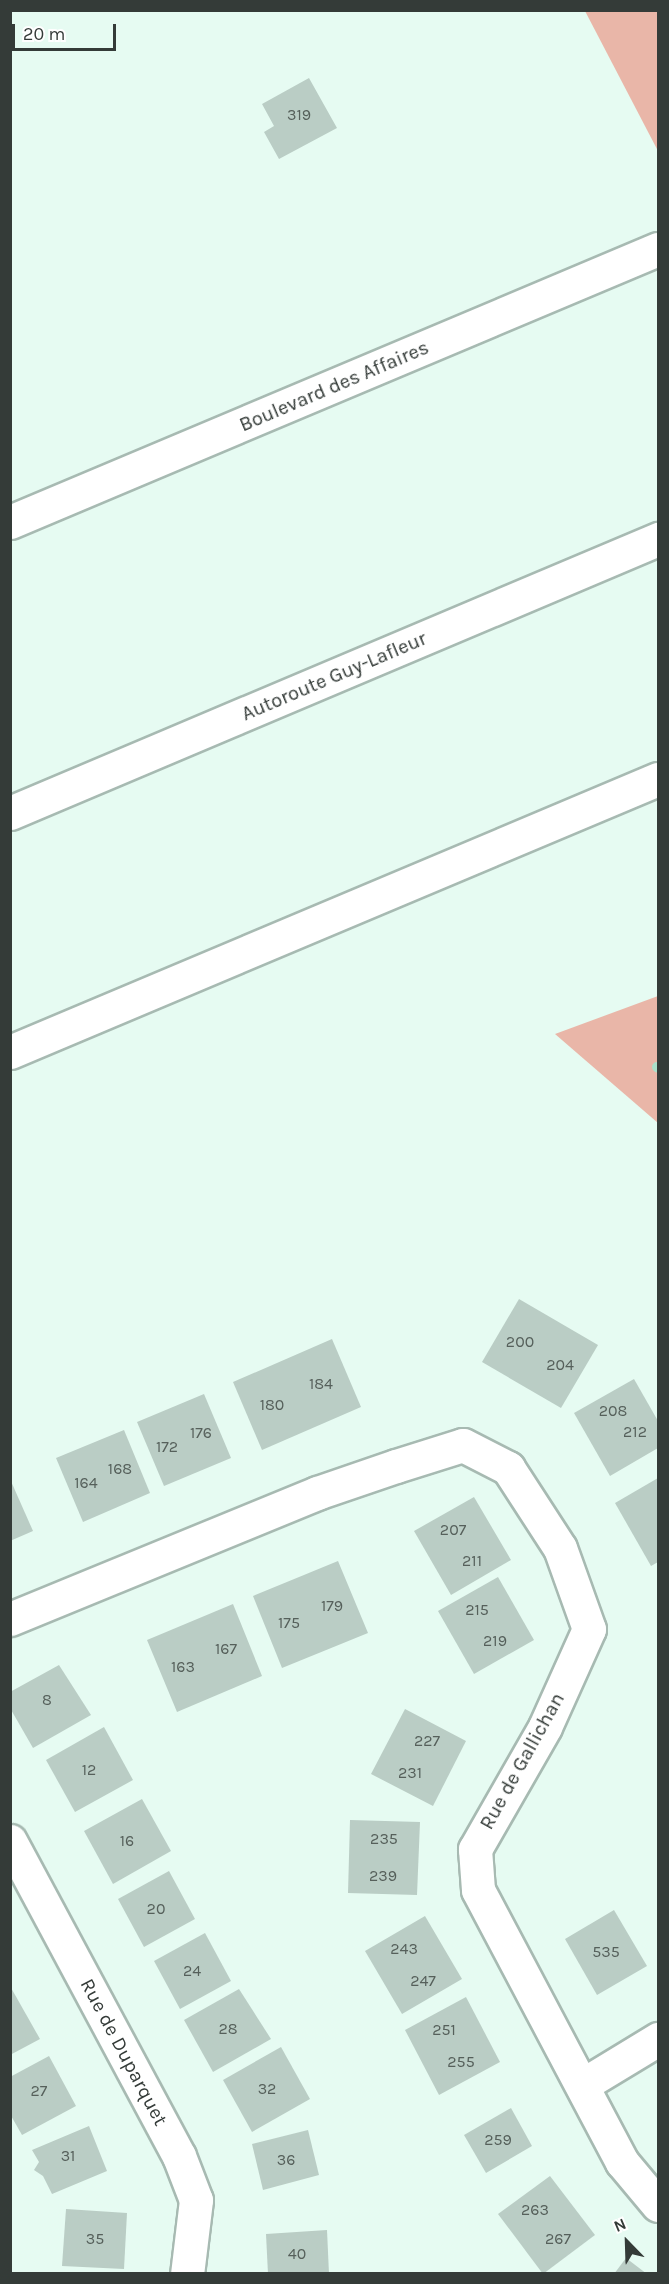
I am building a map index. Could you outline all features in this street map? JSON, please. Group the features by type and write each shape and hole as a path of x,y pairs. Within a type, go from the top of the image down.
{"main road":[{"name":"Boulevard des Affaires","path":"10,522 658,249"},
{"name":"Autoroute Guy-Lafleur","path":"10,813 658,539"},
{"path":"10,1052 658,779"},
{"name":"Rue de Gallichan","path":"10,1619 317,1493 396,1466 464,1446 508,1468 560,1548 588,1629 545,1727 475,1849 478,1890 585,2084 622,2162 658,2205"},
{"name":"Rue de Duparquet","path":"10,1841 179,2156 196,2200 188,2274"},
{"path":"585,2084 658,2039"}],"shaded area":[{"path":"585,11 658,11 658,151"},
{"path":"658,996 658,1123 555,1034"}],"building":[{"path":"309,78 337,128 279,159 264,132 274,126 262,104"},
{"path":"519,1299 598,1345 561,1408 482,1362"},
{"path":"332,1339 361,1407 262,1450 233,1382"},
{"path":"634,1379 658,1421 658,1448 610,1476 574,1413"},
{"path":"204,1394 231,1458 164,1486 137,1422"},
{"path":"124,1430 150,1493 83,1522 56,1458"},
{"path":"658,1478 658,1562 651,1566 615,1503"},
{"path":"10,1479 33,1531 10,1541"},
{"path":"474,1497 511,1560 451,1595 414,1531"},
{"path":"338,1561 368,1633 282,1668 253,1596"},
{"path":"498,1577 534,1640 474,1674 438,1611"},
{"path":"233,1604 262,1676 177,1712 147,1640"},
{"path":"59,1665 91,1715 33,1748 10,1708 10,1692"},
{"path":"405,1709 466,1741 433,1806 371,1774"},
{"path":"104,1727 133,1780 75,1812 46,1760"},
{"path":"142,1799 171,1851 113,1884 84,1831"},
{"path":"350,1820 420,1822 417,1895 348,1893"},
{"path":"169,1871 195,1919 144,1947 118,1899"},
{"path":"614,1910 647,1966 597,1995 565,1939"},
{"path":"425,1916 462,1979 402,2014 365,1951"},
{"path":"205,1933 231,1981 180,2009 154,1961"},
{"path":"10,1986 40,2039 10,2055"},
{"path":"239,1989 271,2039 213,2072 184,2020"},
{"path":"466,1997 500,2062 439,2095 405,2030"},
{"path":"281,2047 310,2099 252,2132 223,2080"},
{"path":"49,2056 76,2106 22,2135 10,2114 10,2077"},
{"path":"511,2108 532,2146 486,2173 464,2135"},
{"path":"89,2126 107,2171 52,2194 43,2176 34,2170 39,2162 32,2150"},
{"path":"308,2130 319,2175 263,2190 252,2144"},
{"path":"550,2176 595,2235 543,2274 498,2214"},
{"path":"66,2209 127,2213 124,2269 62,2266"},
{"path":"327,2230 329,2274 268,2274 266,2234"},
{"path":"626,2258 647,2274 614,2274"}]}
